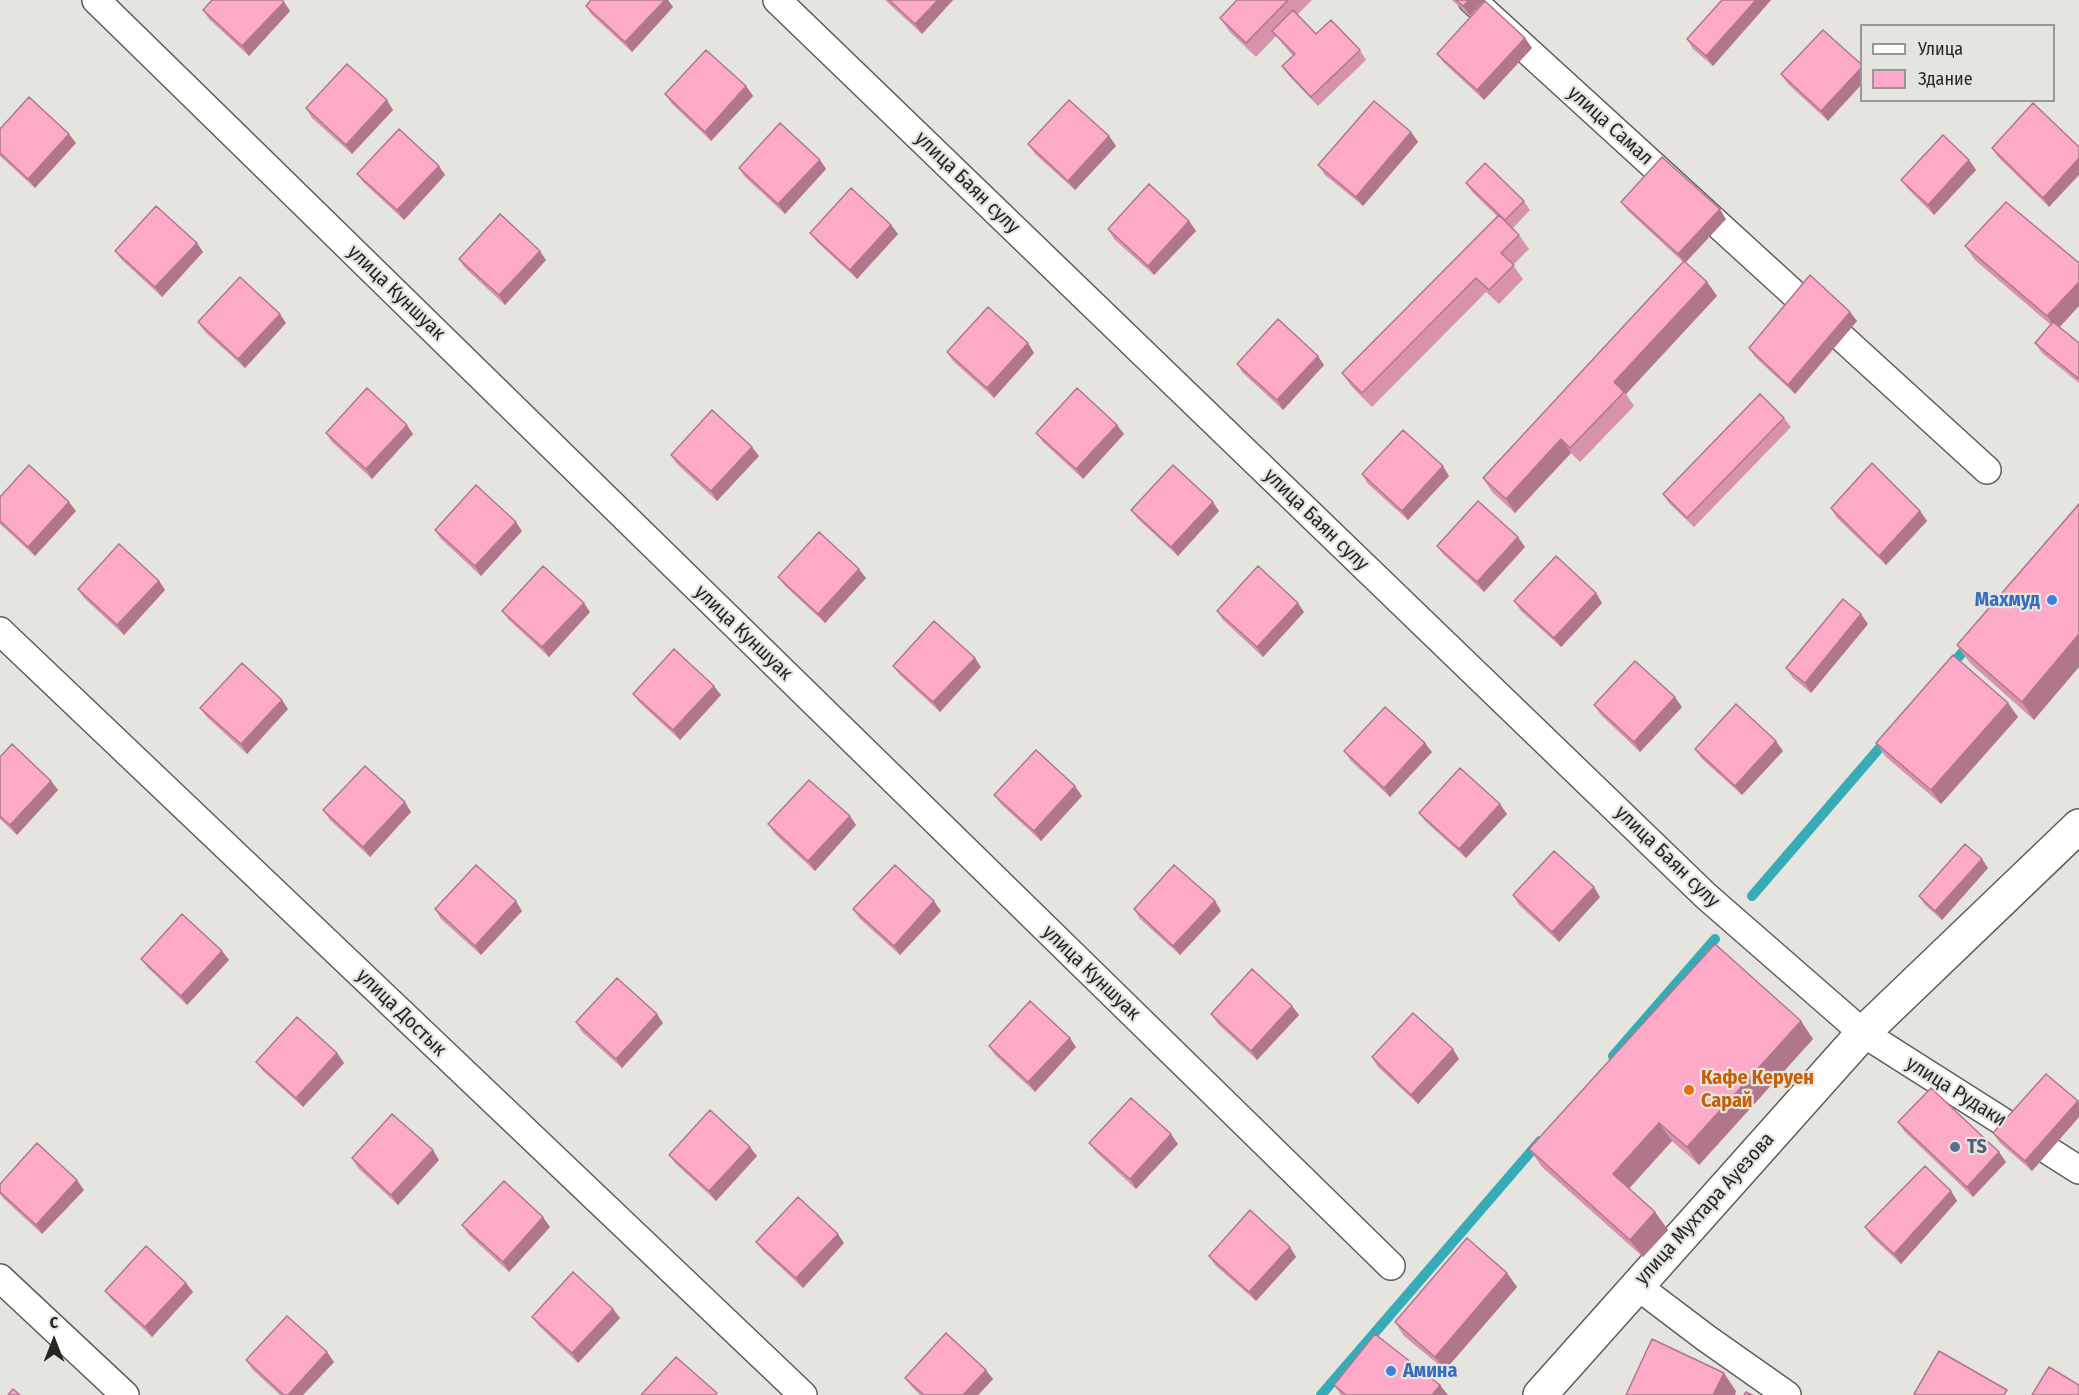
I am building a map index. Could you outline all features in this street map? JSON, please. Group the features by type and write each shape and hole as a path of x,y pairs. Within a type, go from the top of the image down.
{"main road":[{"name":"улица Мухтара Ауезова","path":"1540,1395 1863,1033 2079,826"}],"street":[{"name":"улица Куншуак","path":"96,0 1391,1266"},
{"name":"улица Баян сулу","path":"777,0 1706,896 1863,1033"},
{"name":"улица Самал","path":"1472,0 1987,470"},
{"name":"улица Достык","path":"0,631 802,1395"},
{"name":"улица Рудаки","path":"1863,1033 2079,1170"},
{"path":"0,1278 125,1395"},
{"path":"1636,1285 1787,1395"}],"building":[{"path":"212,0 282,0 284,2 242,46 203,10"},
{"path":"591,0 665,0 625,42 586,6"},
{"path":"889,0 938,0 915,24"},
{"path":"1237,0 1288,0 1246,43 1220,18"},
{"path":"1456,0 1469,0 1463,6"},
{"path":"1722,0 1756,0 1706,56 1687,39"},
{"path":"1485,1 1525,38 1477,90 1437,54"},
{"path":"1293,10 1316,34 1331,20 1360,50 1311,97 1282,66 1295,54 1272,31"},
{"path":"1823,30 1860,63 1860,69 1821,111 1781,74"},
{"path":"706,50 746,86 705,132 665,94"},
{"path":"347,64 387,100 346,145 306,108"},
{"path":"29,97 69,134 28,179 0,153 0,129"},
{"path":"1069,100 1109,136 1068,181 1028,144"},
{"path":"1374,101 1411,132 1356,197 1318,165"},
{"path":"2033,103 2079,147 2079,158 2043,198 1992,148"},
{"path":"780,123 820,160 778,204 739,168"},
{"path":"399,129 439,166 397,210 357,174"},
{"path":"1943,135 1969,160 1928,205 1901,180"},
{"path":"1662,157 1720,209 1678,254 1621,202"},
{"path":"1485,163 1524,201 1505,220 1466,183"},
{"path":"1149,184 1189,221 1148,266 1108,229"},
{"path":"851,188 891,225 850,270 810,233"},
{"path":"2006,202 2079,263 2079,282 2047,316 1965,246"},
{"path":"156,206 197,243 155,287 115,251"},
{"path":"500,214 540,251 499,295 459,259"},
{"path":"1499,215 1519,235 1501,253 1514,265 1489,290 1476,278 1362,393 1342,373"},
{"path":"1684,261 1707,282 1614,382 1624,392 1570,448 1561,439 1506,499 1483,478"},
{"path":"1810,275 1850,312 1788,385 1749,348"},
{"path":"240,277 280,314 238,359 198,322"},
{"path":"988,307 1028,343 987,388 947,352"},
{"path":"1278,319 1318,356 1277,400 1237,364"},
{"path":"2053,322 2079,343 2079,379 2035,343"},
{"path":"367,388 407,425 366,469 326,433"},
{"path":"1077,388 1117,425 1076,469 1036,433"},
{"path":"1760,394 1784,418 1687,518 1663,494"},
{"path":"712,410 752,447 711,491 671,455"},
{"path":"1403,430 1443,466 1402,511 1362,474"},
{"path":"1872,463 1920,511 1879,556 1831,508"},
{"path":"29,465 69,502 28,547 0,521 0,497"},
{"path":"1173,465 1213,502 1171,547 1131,510"},
{"path":"476,485 516,522 475,566 435,530"},
{"path":"1478,501 1518,537 1477,582 1437,546"},
{"name":"Махмуд","path":"2079,504 2079,634 2022,702 1957,645"},
{"path":"819,532 859,569 818,614 778,577"},
{"path":"119,544 159,581 117,625 78,589"},
{"path":"1556,556 1596,593 1554,638 1514,601"},
{"path":"543,566 584,603 542,647 502,611"},
{"path":"1258,566 1298,603 1257,647 1217,611"},
{"path":"1843,599 1861,614 1805,683 1786,668"},
{"path":"934,621 975,658 933,702 893,666"},
{"path":"674,649 714,686 673,730 633,694"},
{"path":"1953,655 2008,703 1931,790 1876,743"},
{"path":"1635,661 1675,697 1634,742 1594,705"},
{"path":"242,663 282,700 241,744 200,708"},
{"path":"1736,704 1776,741 1735,786 1695,749"},
{"path":"1385,707 1425,743 1384,788 1344,751"},
{"path":"12,744 51,781 10,825 0,816 0,757"},
{"path":"1036,750 1075,786 1034,831 994,795"},
{"path":"365,766 405,802 363,847 323,810"},
{"path":"1460,768 1500,804 1459,849 1419,813"},
{"path":"809,780 850,816 808,861 768,824"},
{"path":"1965,844 1982,859 1935,911 1919,896"},
{"path":"1554,851 1594,887 1552,932 1513,895"},
{"path":"476,865 516,901 475,946 435,909"},
{"path":"895,865 934,901 894,946 853,909"},
{"path":"1174,865 1215,901 1173,946 1134,909"},
{"path":"182,914 222,951 181,996 141,959"},
{"name":"Кафе Керуен Сарай","path":"1715,944 1801,1021 1687,1147 1659,1123 1613,1174 1655,1212 1630,1240 1529,1149"},
{"path":"1252,969 1292,1006 1251,1051 1211,1014"},
{"path":"617,978 657,1014 616,1059 576,1022"},
{"path":"1030,1001 1070,1038 1028,1082 989,1046"},
{"path":"1413,1013 1453,1049 1411,1095 1372,1057"},
{"path":"297,1017 337,1053 296,1098 256,1062"},
{"path":"2046,1074 2078,1101 2025,1161 1993,1133"},
{"name":"TS","path":"1931,1088 1999,1152 1967,1187 1898,1122"},
{"path":"1131,1098 1171,1134 1130,1179 1089,1143"},
{"path":"710,1110 750,1147 709,1191 669,1155"},
{"path":"392,1114 433,1150 391,1195 352,1158"},
{"path":"37,1143 77,1180 36,1225 0,1192 0,1184"},
{"path":"1925,1166 1951,1191 1894,1254 1865,1227"},
{"path":"504,1181 543,1217 503,1262 462,1225"},
{"path":"798,1197 838,1234 796,1278 756,1242"},
{"path":"1250,1210 1290,1247 1249,1292 1209,1256"},
{"path":"1467,1238 1507,1273 1435,1357 1395,1322"},
{"path":"146,1246 186,1283 145,1327 105,1291"},
{"path":"573,1272 613,1309 572,1353 532,1317"},
{"path":"287,1316 327,1352 288,1395 284,1395 246,1360"},
{"path":"946,1333 986,1370 963,1395 924,1395 905,1378"},
{"name":"Амина","path":"1375,1334 1440,1385 1432,1395 1346,1395 1334,1385"},
{"path":"1652,1339 1724,1373 1713,1395 1626,1395"},
{"path":"1939,1351 2007,1390 2004,1395 1914,1394"},
{"path":"676,1357 717,1393 715,1395 641,1395"},
{"path":"2049,1367 2079,1385 2079,1395 2032,1395"},
{"path":"13,1389 20,1395 8,1395"}],"waterway":[{"path":"1949,668 1972,641"},
{"path":"1752,896 1889,737"},
{"path":"1613,1056 1715,939"},
{"path":"1321,1395 1540,1141"}],"place":[{"name":"Махмуд","path":"2052,600"},
{"name":"Кафе Керуен Сарай","path":"1689,1090"},
{"name":"TS","path":"1955,1147"},
{"name":"Амина","path":"1391,1371"}]}
